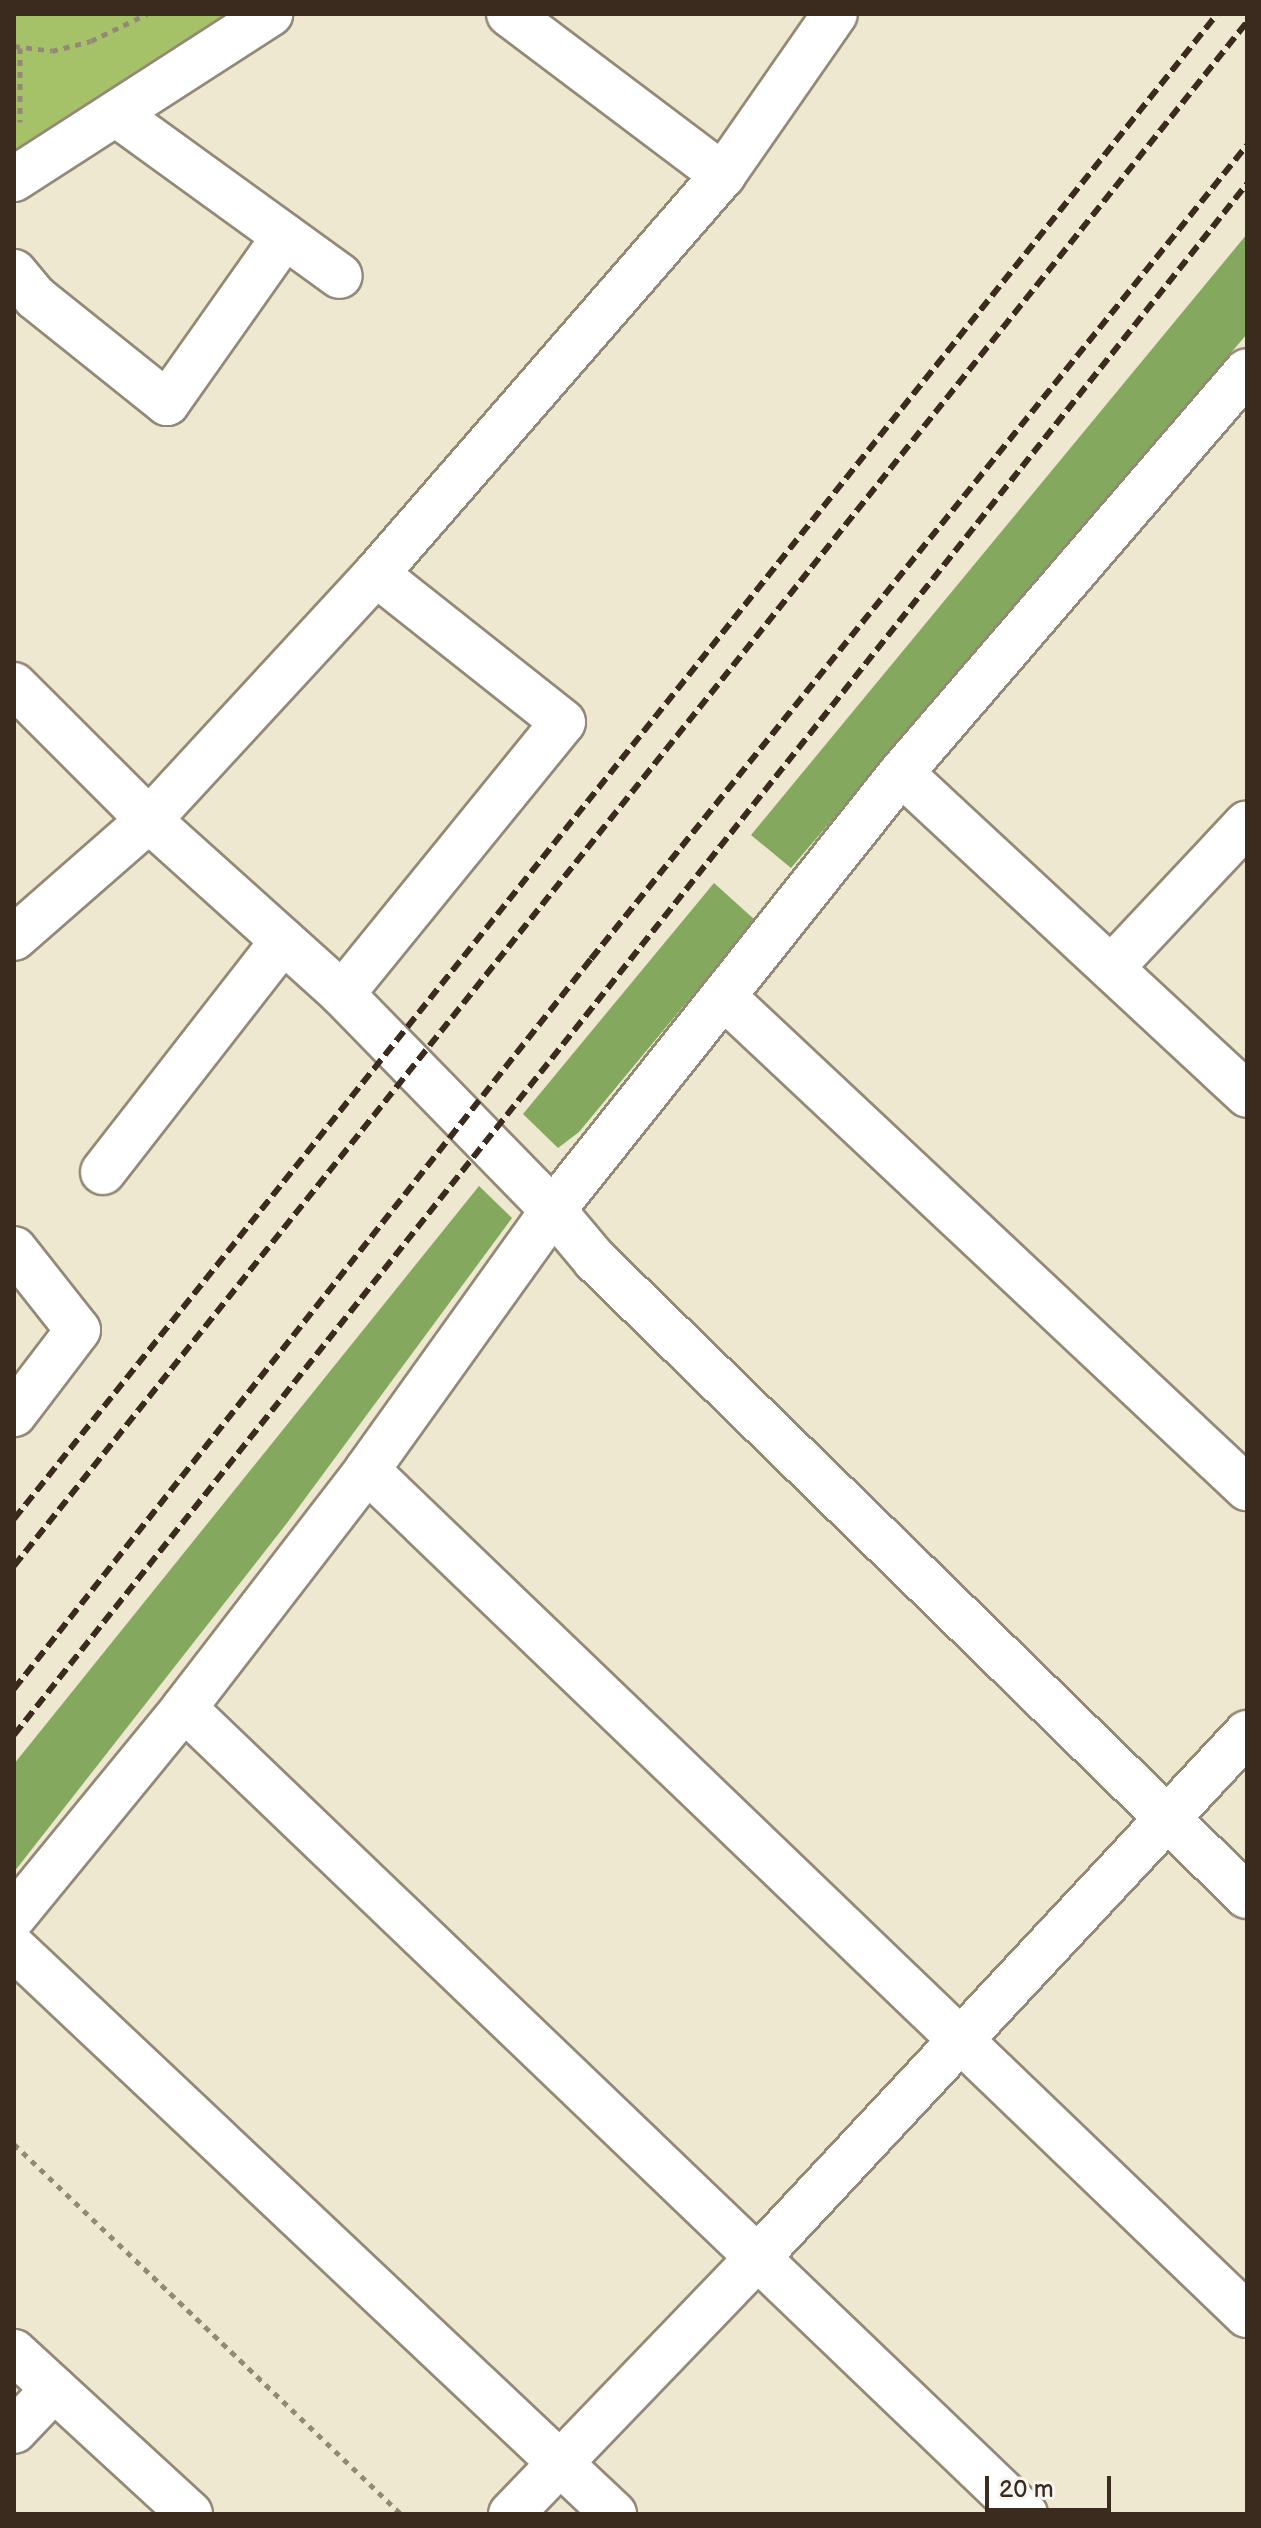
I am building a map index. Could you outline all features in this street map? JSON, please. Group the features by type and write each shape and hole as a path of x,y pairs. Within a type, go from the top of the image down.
{"street":[{"path":"21,175 270,14"},
{"path":"509,14 723,175"},
{"path":"14,938 149,820 376,574 723,175 835,14"},
{"path":"116,114 340,276"},
{"path":"14,272 36,298 167,403 285,236"},
{"path":"14,1916 184,1708 367,1470 553,1210 726,999 901,773 1247,371"},
{"path":"342,994 563,722 376,574"},
{"path":"14,685 149,820 342,994 553,1210 595,1260 1247,1896"},
{"path":"901,773 1247,1095"},
{"path":"1112,967 1247,823"},
{"path":"103,1172 283,941"},
{"path":"726,999 1247,1488"},
{"path":"14,1249 78,1330 14,1414"},
{"path":"367,1470 1247,2315"},
{"path":"184,1708 760,2255 1025,2514"},
{"path":"511,2514 760,2255 1167,1815 1247,1733"},
{"path":"14,1948 614,2514"},
{"path":"14,2352 190,2514"},
{"path":"14,2431 54,2389"}],"path":[{"path":"21,175 17,47 52,51 91,41 147,14"},
{"path":"14,2144 401,2514"}],"green space":[{"path":"14,14 241,14 14,162"},
{"path":"1247,234 1247,334 791,868 751,835"},
{"path":"714,883 755,920 579,1132 558,1148 523,1114"},
{"path":"479,1186 512,1218 287,1523 14,1872 14,1764"}],"railway":[{"path":"14,1519 1217,14"},
{"path":"14,1566 1247,22"},
{"path":"14,1689 591,959 1247,145"},
{"path":"14,1735 1247,184"}]}
